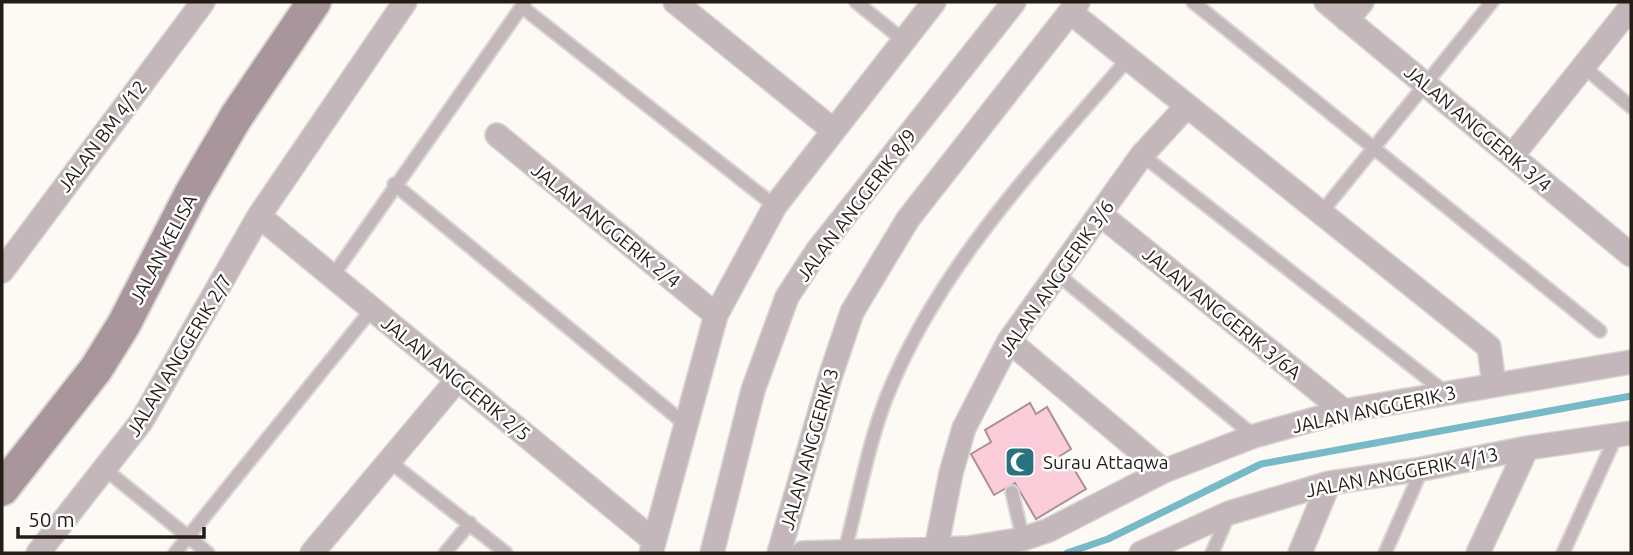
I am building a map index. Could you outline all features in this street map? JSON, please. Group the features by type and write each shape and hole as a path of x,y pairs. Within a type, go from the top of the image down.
{"main road":[{"name":"JALAN KELISA","path":"2,489 96,369 124,324 205,170 314,2"}],"street":[{"name":"JALAN ANGGERIK 2/7","path":"38,553 106,470 162,391 259,216 405,2"},
{"path":"675,2 833,130"},
{"path":"652,547 716,315 775,206 934,2"},
{"name":"JALAN ANGGERIK 8/9","path":"712,553 753,390 788,297 817,251 1014,2"},
{"name":"JALAN ANGGERIK 3/4","path":"1326,2 1631,255"},
{"path":"1348,20 1362,2"},
{"name":"JALAN BM 4/12","path":"2,271 199,3"},
{"path":"1074,7 1127,60 1489,347 1494,385"},
{"name":"JALAN ANGGERIK 3","path":"779,553 830,377 852,312 908,219 1074,7"},
{"path":"1512,156 1631,8"},
{"name":"JALAN ANGGERIK 3/6","path":"936,549 951,473 964,428 1009,341 1142,155 1187,106"},
{"name":"JALAN ANGGERIK 2/4","path":"496,135 716,315"},
{"name":"JALAN ANGGERIK 3/6A","path":"1101,215 1344,411"},
{"name":"JALAN ANGGERIK 2/5","path":"259,216 458,379 652,547"},
{"path":"1009,341 1164,471"},
{"name":"JALAN ANGGERIK 3","path":"803,553 936,549 1000,544 1023,539 1049,530 1164,471 1254,436 1344,411 1631,362"},
{"path":"312,553 458,379"},
{"name":"JALAN ANGGERIK 4/13","path":"1141,553 1229,513 1329,483 1624,433"},
{"path":"1478,553 1527,448"},
{"path":"1300,553 1329,483"}],"lane":[{"path":"856,2 903,40"},
{"path":"1193,2 1601,331"},
{"path":"1321,213 1492,2"},
{"path":"332,276 394,184 523,4 775,206"},
{"path":"845,551 887,397 933,302 993,216 1127,60"},
{"path":"1584,67 1631,107"},
{"path":"1142,155 1446,393"},
{"path":"394,184 685,424"},
{"path":"1056,274 1254,436"},
{"path":"175,553 372,309"},
{"path":"1563,553 1624,433"},
{"path":"389,461 506,553"},
{"path":"1385,553 1422,469"},
{"path":"106,470 208,553"},
{"path":"1012,492 1023,539"},
{"path":"1212,553 1229,513"},
{"path":"445,553 470,523"}],"building":[{"name":"Surau Attaqwa","path":"1030,403 1036,414 1047,407 1071,449 1060,456 1065,464 1069,461 1086,489 1036,519 1015,483 994,495 971,454 991,442 985,430"}],"waterway":[{"path":"1067,553 1108,539 1261,464 1631,396"}],"place":[{"name":"Surau Attaqwa","path":"1020,462"}]}
